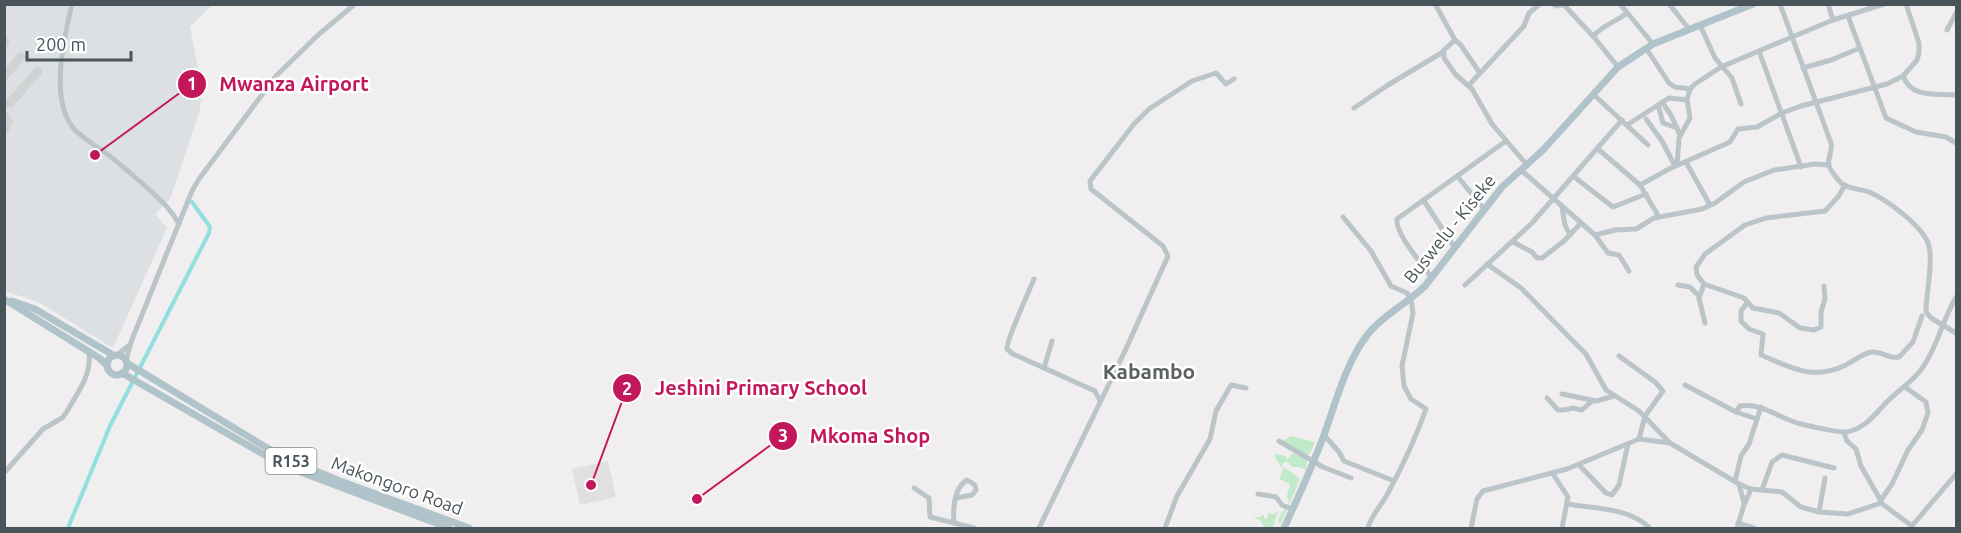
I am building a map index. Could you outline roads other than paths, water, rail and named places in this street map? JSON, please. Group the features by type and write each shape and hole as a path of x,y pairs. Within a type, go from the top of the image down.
{"main road":[{"name":"Buswelu - Kiseke","path":"1284,528 1352,363 1365,339 1377,325 1411,299 1432,278 1502,187 1524,168 1618,67 1649,46 1753,4"},
{"name":"Makongoro Road","path":"5,299 89,352 107,365 112,374 122,373 282,465 449,528"},
{"name":"Makongoro Road","path":"5,299 35,309 115,355 122,356 126,362 282,457 340,481 469,528"},
{"path":"107,365 108,359 115,355"},
{"path":"122,373 126,369 126,362"}],"street":[{"path":"72,4 60,59 62,102 67,119 85,139 125,168 173,213 179,224"},
{"path":"115,355 126,348 130,342 199,179 276,76 318,35 355,4"},
{"path":"1435,4 1455,40 1480,73"},
{"path":"1469,85 1519,32 1529,14 1540,4"},
{"path":"1552,4 1567,6 1618,67"},
{"path":"1669,4 1689,29"},
{"path":"1780,4 1831,143 1829,165 1845,185 1867,191 1893,205 1925,238 1929,250 1929,288 1926,312 1956,333"},
{"path":"1828,4 1833,20"},
{"path":"1676,166 1680,135 1690,118 1687,100 1690,89 1721,67 1833,20 1884,4"},
{"path":"1640,185 1730,142 1738,129 1757,127 1782,113 1887,84 1903,76 1917,60 1919,53 1919,43 1906,4"},
{"path":"1593,36 1623,9 1649,46 1669,83 1676,87 1690,89"},
{"path":"1947,30 1956,13"},
{"path":"1848,16 1887,120 1906,125 1916,132 1946,137 1956,143"},
{"path":"1700,25 1715,58 1732,78 1741,104"},
{"path":"1354,108 1443,52 1455,40"},
{"path":"1803,68 1860,48"},
{"path":"1759,51 1801,166"},
{"path":"1443,52 1445,60 1456,75 1469,85 1492,124 1524,168 1553,199 1595,235 1608,253 1620,256 1629,271"},
{"path":"1039,528 1124,353 1168,256 1163,246 1091,189 1090,181 1134,124 1154,105 1203,76 1216,73 1226,84 1233,79"},
{"path":"1903,76 1910,87 1925,95 1956,95"},
{"path":"1593,94 1648,145"},
{"path":"1627,125 1672,97 1687,100"},
{"path":"1660,104 1663,123 1677,128"},
{"path":"1660,104 1671,115 1680,135"},
{"path":"1646,119 1676,166"},
{"path":"1465,285 1513,242 1622,120"},
{"path":"1432,278 1409,247 1396,225 1397,219 1506,141"},
{"path":"1598,149 1640,185 1659,217"},
{"path":"1686,162 1710,206"},
{"path":"1595,235 1615,230 1636,229 1650,219 1710,206 1744,182 1774,170 1829,165"},
{"path":"1573,176 1613,207 1646,194"},
{"path":"1458,177 1484,209"},
{"path":"1824,286 1822,324 1817,329 1800,328 1779,313 1753,308 1744,298 1704,284 1697,275 1697,263 1734,231 1745,225 1766,218 1825,211 1845,185"},
{"path":"1424,201 1455,248"},
{"path":"1562,207 1565,225 1570,235"},
{"path":"173,213 184,213"},
{"path":"1343,218 1371,251 1390,286 1407,292 1411,299 1413,313 1403,360 1404,386 1411,399 1426,409 1394,481 1368,528"},
{"path":"1513,242 1540,259 1558,247 1581,223"},
{"path":"1487,264 1519,286 1586,354 1601,384 1614,396 1633,406 1645,416 1670,442 1737,482 1752,489 1782,492 1801,507 1819,512 1848,514 1881,501 1908,450 1920,435 1928,413 1926,402 1905,387"},
{"path":"1034,279 1006,346 1013,354 1095,391 1100,401"},
{"path":"1704,284 1699,296 1705,323"},
{"path":"1678,285 1688,286 1699,296"},
{"path":"1736,412 1743,405 1761,407 1789,421 1844,433 1856,429 1871,419 1905,387 1929,358 1956,297"},
{"path":"1747,303 1741,311 1741,321 1749,329 1763,334 1761,355 1807,373 1841,368 1870,352 1891,358 1899,357 1913,342 1922,316"},
{"path":"1044,368 1052,341"},
{"path":"126,362 130,342"},
{"path":"4,473 43,429 62,418 66,413 88,373 89,352"},
{"path":"1619,356 1655,382 1663,391 1645,416 1639,439"},
{"path":"1165,528 1177,496 1212,436 1213,418 1219,406 1232,385 1246,388"},
{"path":"1685,385 1736,412 1757,419"},
{"path":"1562,394 1592,401 1614,396"},
{"path":"1546,398 1561,411 1573,408 1580,411 1592,401"},
{"path":"1744,505 1737,482 1741,456 1749,444 1761,407"},
{"path":"1844,433 1847,441 1855,448 1864,472 1881,501 1911,527 1956,474"},
{"path":"1324,435 1344,461 1394,481"},
{"path":"1471,528 1477,499 1481,492 1553,474 1639,439 1670,442"},
{"path":"1280,441 1313,462 1352,478"},
{"path":"1578,465 1606,493 1612,495 1619,485 1628,444"},
{"path":"1761,490 1772,462 1782,455 1834,468"},
{"path":"1553,474 1568,496 1562,528"},
{"path":"1819,512 1825,478"},
{"path":"914,488 929,498 930,517 974,528"},
{"path":"1752,489 1737,526 1754,528"},
{"path":"1258,494 1276,497 1282,505 1292,509"},
{"path":"954,523 956,498"},
{"path":"1568,504 1623,512 1640,519 1650,528"}],"waterway":[{"path":"68,528 110,426 209,233 210,227 192,202"}],"place":[{"name":"Mwanza Airport","path":"95,155"},
{"name":"Jeshini Primary School","path":"591,485"},
{"name":"Mkoma Shop","path":"697,499"}],"district":[{"name":"Kabambo","path":"1149,372"}]}
